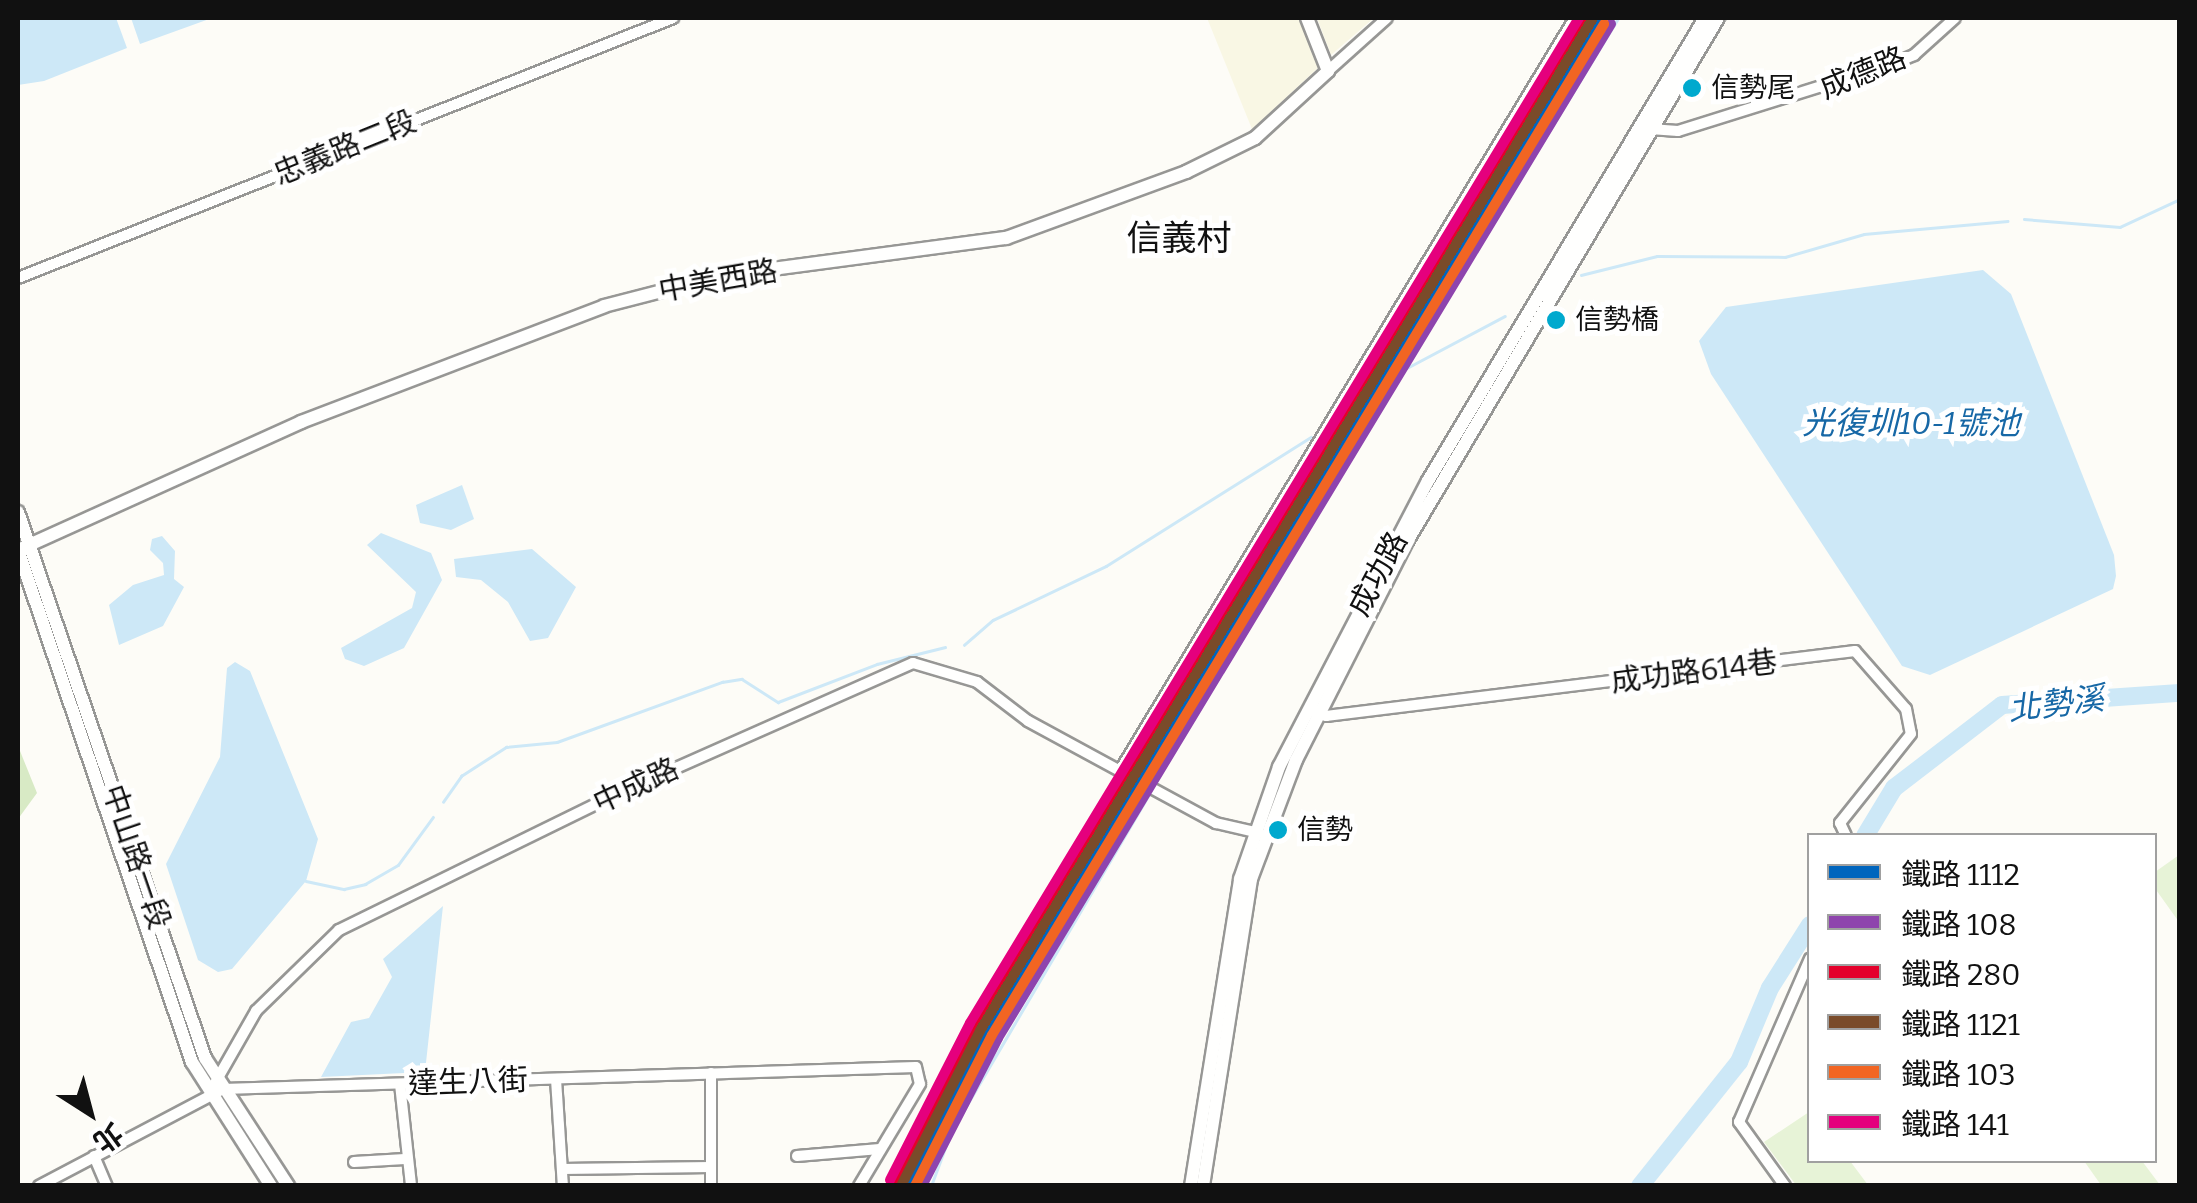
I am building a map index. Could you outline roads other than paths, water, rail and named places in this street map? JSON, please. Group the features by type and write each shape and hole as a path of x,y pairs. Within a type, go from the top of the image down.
{"street":[{"name":"忠義路二段","path":"18,278 674,18"},
{"path":"1307,18 1328,71"},
{"name":"中美西路","path":"22,549 301,422 604,306 720,276 1006,238 1106,204 1255,138 1387,18"},
{"path":"1121,768 1575,18"},
{"name":"成功路","path":"1648,128 1706,18"},
{"name":"成功路","path":"1191,1186 1258,833 1315,712 1406,543 1648,128 1718,18"},
{"name":"成德路","path":"1648,128 1698,126 1895,63 1914,55 1955,18"},
{"name":"中山路一段","path":"18,512 22,549 76,698 190,1057 288,1186"},
{"name":"成功路614巷","path":"1315,712 1855,652 1906,709 1911,734 1840,823 1844,833"},
{"name":"中成路","path":"216,1087 256,1011 338,930 913,663 954,670 1028,721 1121,768 1216,823 1258,833"},
{"name":"成功路","path":"1203,1186 1258,833"},
{"path":"1786,1186 1740,1122 1807,966"},
{"name":"達生八街","path":"39,1186 216,1087 908,1065 919,1071 920,1084 880,1150"},
{"path":"711,1073 711,1186"},
{"path":"556,1079 563,1186"},
{"path":"400,1084 410,1186"},
{"name":"中山路一段","path":"216,1087 271,1186"},
{"path":"797,1156 880,1150"},
{"path":"858,1186 880,1150"},
{"path":"94,1156 107,1186"},
{"path":"354,1162 405,1159"},
{"path":"562,1169 711,1167"}],"water":[{"path":"18,18 116,18 127,48 44,81 18,85"},
{"path":"131,18 212,18 140,44"},
{"name":"光復圳10-1號池","path":"1983,270 2011,294 2114,555 2116,576 2113,589 1930,675 1902,666 1711,374 1699,341 1726,307"},
{"path":"462,485 474,519 451,530 420,523 416,505"},
{"path":"381,533 431,553 442,580 404,648 364,666 345,659 341,648 412,608 416,592 367,545"},
{"path":"162,536 175,551 174,579 184,587 163,626 119,645 109,605 133,585 164,575 163,563 150,550 152,539"},
{"path":"532,549 576,587 548,638 530,641 508,602 481,580 456,577 454,559"},
{"path":"235,662 250,671 318,839 306,881 232,969 218,972 198,960 166,864 220,757 227,668"},
{"path":"443,906 425,1072 321,1077 351,1022 369,1018 392,977 383,959"}],"waterway":[{"path":"1404,369 1618,18"},
{"path":"2024,219 2120,227 2180,199"},
{"path":"1581,275 1657,256 1785,257 1864,234 2007,221"},
{"path":"1158,778 1403,370 1505,316"},
{"path":"964,645 993,620 1106,566 1311,437"},
{"path":"443,802 461,776 506,747 557,742 722,682 742,679 778,702 877,664 945,647"},
{"name":"北勢溪","path":"1867,833 1894,788 2002,705 2180,693"},
{"path":"931,1186 951,1132 1149,794"},
{"path":"306,881 344,889 365,884 398,865 433,817"},
{"name":"北勢溪","path":"1640,1186 1739,1062 1770,988 1807,930"}],"rail line":[{"name":"141","path":"890,1180 970,1023 1579,18"},
{"name":"280","path":"897,1180 976,1026 1586,18"},
{"name":"1121","path":"901,1186 981,1029 1593,18"},
{"name":"1112","path":"908,1186 987,1032 1600,18"},
{"name":"103","path":"915,1186 992,1035 1604,24"},
{"name":"108","path":"922,1186 998,1038 1611,24"}],"place":[{"name":"信勢尾","path":"1692,88"},
{"name":"信勢橋","path":"1556,320"},
{"name":"信勢","path":"1278,830"}],"district":[{"name":"信義村","path":"1179,238"}]}
